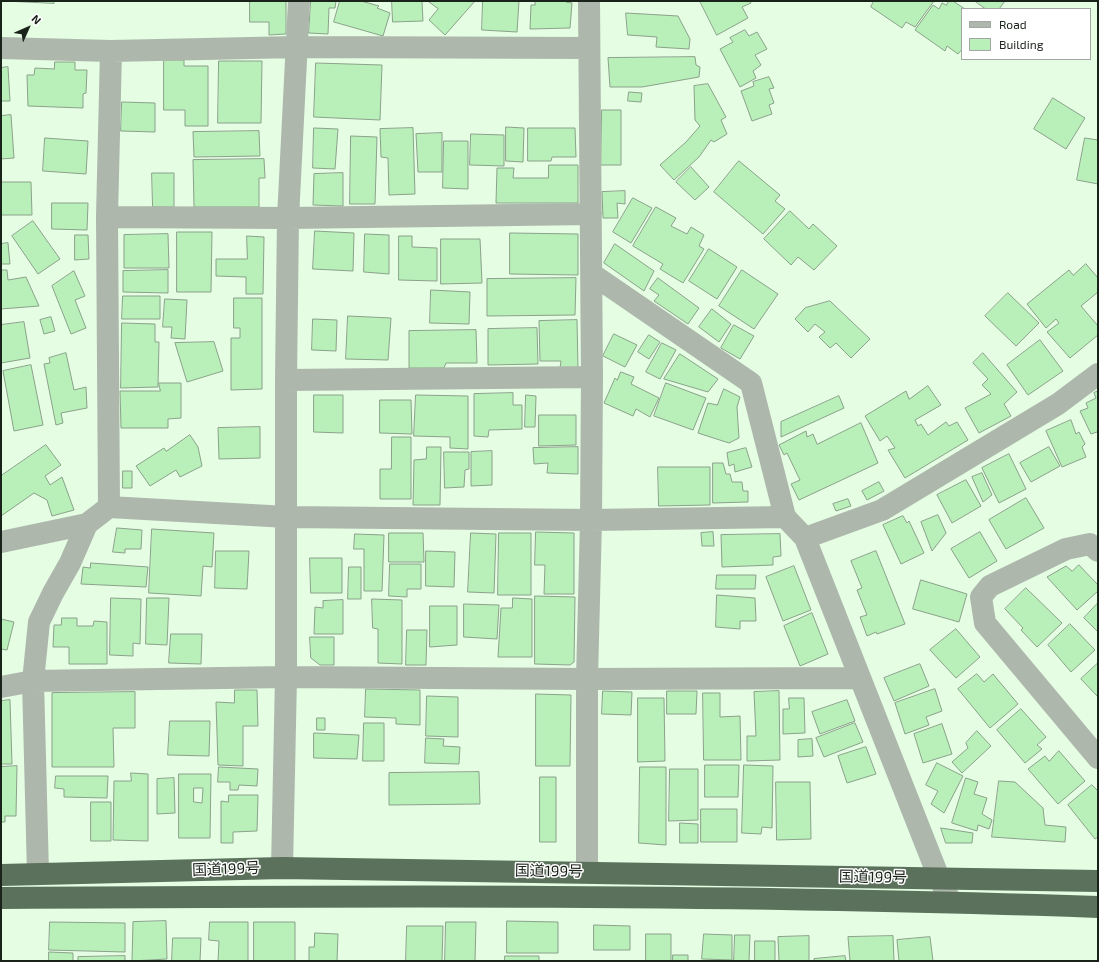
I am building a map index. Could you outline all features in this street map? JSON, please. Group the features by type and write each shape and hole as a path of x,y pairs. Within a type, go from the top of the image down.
{"highway":[{"name":"国道199号","path":"1,875 282,868 1098,881"},
{"name":"国道199号","path":"1,898 427,896 951,902 1098,907"}],"street":[{"path":"282,868 286,677 286,380 288,218 299,1"},
{"path":"587,872 587,679 591,520 592,377 589,1"},
{"path":"1,48 111,50 297,47 589,48"},
{"path":"110,507 107,217 111,50"},
{"path":"107,217 288,218 591,214"},
{"path":"592,274 751,383 785,517 805,538 939,878 951,902"},
{"path":"805,538 882,510 1058,404 1098,374"},
{"path":"286,380 592,377"},
{"path":"1,542 87,524 110,507 286,517 591,520 785,517"},
{"path":"38,874 33,681 39,622 53,592 70,563 87,524"},
{"path":"1098,551 1090,544 1066,549 990,586 981,597 985,623 1098,758"},
{"path":"1,687 33,681 286,677 587,679 859,678"}],"building":[{"path":"5,1 54,1 54,3"},
{"path":"250,1 286,1 286,34 269,35 269,22 250,22"},
{"path":"311,1 336,1 335,8 329,8 328,34 309,33"},
{"path":"340,1 361,1 379,6 377,8 390,13 383,36 334,22"},
{"path":"392,1 422,1 423,21 393,22"},
{"path":"428,1 475,1 445,35 429,20 438,9"},
{"path":"483,1 519,1 517,32 482,30"},
{"path":"535,1 566,1 572,3 570,28 530,29 531,5 535,5"},
{"path":"700,1 750,1 751,3 742,7 748,18 717,35"},
{"path":"874,1 934,1 915,27 906,22 902,28 871,7"},
{"path":"949,1 953,1 964,8 961,8 961,50 958,54 947,46 945,51 915,30 933,5 939,9 942,3 946,5"},
{"path":"975,1 1005,1 1000,8 985,8"},
{"path":"626,13 678,16 690,39 689,49 656,47 657,37 628,35"},
{"path":"745,30 749,36 757,32 767,49 755,55 761,65 753,71 756,78 740,87 720,49 733,42 730,38"},
{"path":"695,57 696,65 700,67 699,77 642,87 610,87 608,58"},
{"path":"164,60 184,60 184,66 208,66 208,126 185,126 185,110 164,110"},
{"path":"219,61 262,61 261,123 218,123"},
{"path":"55,62 75,62 75,70 87,70 86,93 83,94 83,108 28,106 27,75 34,75 35,68 54,69"},
{"path":"316,63 382,65 380,120 314,117"},
{"path":"8,67 10,101 1,101 1,68"},
{"path":"769,77 774,88 769,89 774,103 769,105 772,114 752,121 741,91 754,86 753,82"},
{"path":"708,84 726,117 721,120 727,134 714,142 711,140 699,157 674,180 660,165 686,142 700,126 695,120 694,86"},
{"path":"629,92 642,93 641,102 628,101"},
{"path":"1053,98 1085,118 1066,149 1034,129"},
{"path":"122,102 155,103 155,132 121,131"},
{"path":"602,110 621,110 621,165 601,165"},
{"path":"11,115 14,158 1,159 1,116"},
{"path":"506,127 524,128 523,162 506,161"},
{"path":"314,128 338,129 335,169 313,168"},
{"path":"413,128 415,194 389,195 388,158 381,157 380,129"},
{"path":"528,128 575,128 576,157 552,157 551,161 528,161"},
{"path":"259,131 260,156 194,157 193,132"},
{"path":"442,133 442,172 418,172 416,134"},
{"path":"471,134 504,135 504,166 470,165"},
{"path":"351,136 377,137 375,204 350,204"},
{"path":"45,138 88,141 86,174 43,171"},
{"path":"1085,138 1098,140 1098,184 1077,180"},
{"path":"444,141 468,141 468,189 443,188"},
{"path":"264,159 265,178 259,178 259,207 194,207 193,160"},
{"path":"739,161 780,195 775,201 785,209 763,234 714,192"},
{"path":"549,165 578,165 578,203 496,203 497,168 514,168 513,178 548,178"},
{"path":"691,167 709,187 695,200 676,182"},
{"path":"152,173 174,173 174,207 153,207"},
{"path":"343,173 343,206 313,205 314,174"},
{"path":"1,182 31,182 32,215 1,215"},
{"path":"625,191 625,204 617,203 618,218 603,218 602,192"},
{"path":"633,198 652,208 631,243 613,232"},
{"path":"52,203 88,203 87,230 52,229"},
{"path":"656,207 676,218 671,226 687,234 691,227 704,235 699,246 704,249 683,283 660,269 663,264 633,246"},
{"path":"790,211 809,229 813,224 837,246 814,270 798,257 791,265 764,239"},
{"path":"33,221 60,259 38,274 12,236"},
{"path":"315,231 354,233 353,271 313,269"},
{"path":"177,232 212,232 211,292 177,292"},
{"path":"510,233 578,234 578,275 510,274"},
{"path":"168,234 169,268 124,268 124,235"},
{"path":"365,234 389,235 389,274 364,272"},
{"path":"75,235 88,235 89,259 75,260"},
{"path":"247,236 264,237 263,294 246,294 246,277 216,276 216,259 247,259"},
{"path":"399,236 412,236 412,247 437,248 437,281 399,280"},
{"path":"441,239 480,239 482,283 441,284"},
{"path":"8,243 10,264 1,264 1,244"},
{"path":"615,244 654,271 644,291 604,263"},
{"path":"709,249 737,267 717,299 689,281"},
{"path":"1086,264 1098,278 1098,292 1081,306 1098,326 1098,335 1070,358 1047,332 1059,323 1056,319 1046,328 1027,304 1069,270 1073,275"},
{"path":"1,270 7,270 8,280 26,277 39,306 1,309"},
{"path":"168,270 168,293 123,292 123,271"},
{"path":"742,270 778,294 754,329 719,306"},
{"path":"74,271 85,296 75,300 86,328 71,334 52,286"},
{"path":"576,278 575,315 487,316 487,279"},
{"path":"658,278 699,308 688,324 654,301 659,295 650,289"},
{"path":"431,290 470,292 469,324 430,323"},
{"path":"1008,293 1039,323 1016,346 985,316"},
{"path":"123,296 160,296 160,319 122,319"},
{"path":"234,298 262,298 262,389 231,390 231,338 240,338 240,328 234,328"},
{"path":"165,299 187,300 185,339 171,338 172,327 163,327"},
{"path":"830,301 870,339 851,358 836,343 830,348 819,337 825,332 815,324 808,332 795,319 805,308"},
{"path":"712,309 731,324 719,342 699,327"},
{"path":"348,316 391,318 388,360 346,359"},
{"path":"51,317 55,331 44,334 40,320"},
{"path":"313,319 337,320 336,351 312,350"},
{"path":"577,320 578,368 560,368 561,361 540,361 539,321"},
{"path":"24,322 30,358 1,363 1,325"},
{"path":"122,323 155,324 155,342 159,342 158,387 121,388"},
{"path":"734,325 754,336 740,359 721,348"},
{"path":"537,328 538,364 488,365 488,329"},
{"path":"476,330 477,363 446,363 444,368 409,368 409,331"},
{"path":"614,334 637,345 625,367 603,356"},
{"path":"649,335 660,342 649,359 638,352"},
{"path":"1040,340 1063,371 1028,395 1007,365"},
{"path":"214,342 223,371 187,382 175,343"},
{"path":"662,343 676,350 660,379 646,372"},
{"path":"66,353 74,390 86,387 87,408 61,413 63,423 56,425 44,364 50,363 49,358"},
{"path":"983,353 1017,392 1004,404 1011,416 979,433 965,408 991,394 982,385 988,379 973,363"},
{"path":"680,354 718,379 708,392 664,379"},
{"path":"31,365 43,425 14,431 3,371"},
{"path":"621,372 634,377 631,384 659,398 650,417 636,409 633,416 604,403 615,378 617,380"},
{"path":"159,383 181,383 181,418 168,419 168,428 121,428 120,391 160,391"},
{"path":"666,383 706,398 693,430 654,416"},
{"path":"928,386 941,405 915,420 918,426 921,424 928,435 946,422 949,426 957,422 968,440 905,478 888,450 895,448 887,436 880,441 865,416 906,391 909,399"},
{"path":"724,389 740,397 737,407 739,438 729,443 698,433 708,403 717,405"},
{"path":"1098,391 1098,433 1091,434 1080,411 1088,408 1086,403 1096,398 1094,393"},
{"path":"513,393 513,405 522,405 522,429 489,430 488,437 474,436 474,394"},
{"path":"314,395 343,395 343,433 314,432"},
{"path":"416,395 468,396 468,449 450,448 450,437 414,436"},
{"path":"526,395 536,396 535,427 525,427"},
{"path":"839,396 844,408 781,437 781,422"},
{"path":"380,400 411,400 412,434 380,433"},
{"path":"539,415 576,415 576,445 539,446"},
{"path":"1071,420 1076,434 1079,432 1085,444 1082,447 1086,457 1062,467 1046,431"},
{"path":"861,423 878,463 799,500 791,484 800,480 787,453 784,455 779,445 806,431 807,437 813,434 817,444"},
{"path":"260,427 260,458 219,459 218,428"},
{"path":"190,435 198,447 202,466 180,477 176,470 150,486 136,466 164,448 166,451"},
{"path":"392,437 411,437 411,499 380,499 380,469 391,469"},
{"path":"46,445 61,465 45,476 50,485 62,477 74,510 52,516 47,500 34,493 1,516 1,476"},
{"path":"427,447 441,447 440,505 413,505 414,460 426,459"},
{"path":"578,447 578,474 547,473 548,463 534,464 533,448"},
{"path":"1049,447 1060,466 1031,482 1020,463"},
{"path":"746,448 752,467 735,472 734,464 729,466 727,453"},
{"path":"492,451 492,485 471,486 471,452"},
{"path":"444,452 469,452 469,469 465,470 464,487 445,488"},
{"path":"1009,454 1026,489 999,503 982,468"},
{"path":"713,463 723,463 726,474 730,474 732,482 742,482 743,491 748,491 748,502 713,503"},
{"path":"658,467 710,467 710,505 659,506"},
{"path":"123,471 132,471 132,488 123,488"},
{"path":"982,473 992,495 983,502 972,477"},
{"path":"966,480 981,506 952,523 937,495"},
{"path":"879,482 884,491 867,500 862,491"},
{"path":"1026,498 1044,528 1006,549 989,520"},
{"path":"848,499 851,506 836,511 833,504"},
{"path":"938,515 946,533 932,551 921,522"},
{"path":"903,516 907,523 909,521 924,553 901,564 883,525"},
{"path":"117,528 142,530 141,549 125,549 125,553 113,552"},
{"path":"152,529 214,533 212,567 203,566 201,596 149,593"},
{"path":"536,532 574,533 574,594 544,594 545,565 535,565"},
{"path":"713,532 714,546 702,546 701,533"},
{"path":"980,532 997,561 969,578 951,549"},
{"path":"389,533 423,533 424,562 389,562"},
{"path":"471,533 496,534 494,593 468,592"},
{"path":"499,533 531,533 531,595 498,595"},
{"path":"355,534 384,535 382,591 364,591 364,549 354,549"},
{"path":"780,534 781,556 773,557 773,565 722,567 721,535"},
{"path":"216,551 249,551 247,589 215,588"},
{"path":"426,551 455,552 454,587 426,586"},
{"path":"876,551 905,624 867,636 860,617 867,615 857,590 862,588 851,561"},
{"path":"310,558 342,558 342,593 311,593"},
{"path":"91,563 148,567 146,587 81,584 83,567 90,568"},
{"path":"390,564 421,564 421,589 407,589 407,597 389,596"},
{"path":"1079,565 1098,585 1098,591 1077,610 1047,577 1066,566 1072,571"},
{"path":"794,566 811,610 783,621 766,577"},
{"path":"349,567 361,567 361,599 348,599"},
{"path":"717,575 756,575 755,589 716,589"},
{"path":"921,580 967,594 959,622 913,609"},
{"path":"1026,588 1062,623 1037,647 1021,630 1023,628 1005,609"},
{"path":"717,595 755,598 756,621 740,621 740,629 716,627"},
{"path":"535,596 575,597 574,662 570,665 535,664"},
{"path":"111,598 141,599 140,644 133,643 133,656 110,655"},
{"path":"147,598 169,598 167,645 146,644"},
{"path":"513,598 532,599 532,657 498,657 501,608 512,608"},
{"path":"372,599 402,600 402,664 378,663 378,629 373,628"},
{"path":"343,600 343,634 314,634 315,607 323,608 323,601"},
{"path":"1098,603 1098,632 1084,618"},
{"path":"464,604 499,605 497,639 464,637"},
{"path":"430,606 457,606 457,645 430,647"},
{"path":"812,613 828,654 800,666 784,626"},
{"path":"62,618 77,618 77,626 93,626 94,621 107,622 107,664 69,664 69,647 53,647 54,625 61,625"},
{"path":"1,619 14,622 7,650 1,649"},
{"path":"1070,624 1095,650 1071,672 1048,645"},
{"path":"956,629 980,657 956,678 930,650"},
{"path":"407,630 427,630 426,665 406,665"},
{"path":"171,634 202,634 201,664 169,663"},
{"path":"310,637 334,637 334,665 320,665 311,658"},
{"path":"1098,663 1098,697 1081,679"},
{"path":"920,664 929,686 894,701 884,678"},
{"path":"977,674 984,682 993,674 1018,704 990,728 958,689"},
{"path":"366,689 420,690 420,725 396,724 396,718 365,717"},
{"path":"935,689 942,711 926,717 929,725 905,734 895,703"},
{"path":"235,690 257,690 258,726 243,726 243,766 218,765 216,702 234,703"},
{"path":"603,691 632,692 631,715 602,714"},
{"path":"667,691 697,691 696,714 667,714"},
{"path":"779,691 780,760 747,761 747,736 756,736 754,692"},
{"path":"135,692 135,728 113,728 114,767 52,767 52,693"},
{"path":"703,693 720,693 720,717 740,716 741,760 704,760"},
{"path":"536,694 571,695 570,766 536,766"},
{"path":"427,696 458,697 458,737 426,736"},
{"path":"638,698 664,698 665,761 638,762"},
{"path":"789,698 804,698 805,733 783,734 783,709 789,709"},
{"path":"10,700 12,764 1,764 1,701"},
{"path":"847,700 855,721 820,734 812,712"},
{"path":"1021,709 1046,737 1037,745 1042,749 1025,763 997,730"},
{"path":"317,718 325,718 325,730 317,730"},
{"path":"170,721 210,721 209,756 168,755"},
{"path":"364,723 384,723 384,761 363,761"},
{"path":"855,723 863,742 824,757 816,738"},
{"path":"942,724 952,754 923,763 914,734"},
{"path":"977,731 991,746 962,773 952,762 968,748 966,743"},
{"path":"314,733 359,735 357,759 314,758"},
{"path":"426,738 444,739 443,746 460,747 459,764 425,763"},
{"path":"812,739 813,756 798,757 798,740"},
{"path":"866,747 876,774 847,783 838,756"},
{"path":"1059,751 1085,781 1058,804 1028,769 1045,756 1049,761"},
{"path":"937,763 963,776 944,813 931,804 938,791 926,785"},
{"path":"705,765 739,765 738,797 705,797"},
{"path":"744,765 773,766 772,828 762,827 761,834 742,833"},
{"path":"17,766 16,816 5,816 5,822 1,822 1,767"},
{"path":"219,767 258,769 257,786 239,785 238,790 230,790 230,782 218,782"},
{"path":"640,767 666,767 666,845 639,843"},
{"path":"670,769 698,769 698,820 669,821"},
{"path":"479,772 480,804 389,805 389,773"},
{"path":"131,773 148,774 148,841 113,840 114,781 131,781"},
{"path":"179,774 211,774 210,838 179,838","holes":["194,788 203,788 202,803 194,802"]},
{"path":"56,776 108,776 107,798 64,797 64,789 55,788"},
{"path":"540,777 556,777 556,842 540,842"},
{"path":"174,778 175,813 157,814 157,779"},
{"path":"966,778 978,782 974,794 987,798 982,814 992,820 989,829 978,825 977,831 952,823"},
{"path":"999,781 1015,782 1043,808 1045,825 1066,827 1065,842 992,837"},
{"path":"776,782 810,782 811,839 777,840"},
{"path":"1092,785 1098,791 1098,837 1095,839 1068,805"},
{"path":"229,795 258,795 257,831 233,832 233,843 221,843 221,801 228,802"},
{"path":"91,802 111,802 111,841 91,841"},
{"path":"701,809 737,809 737,842 701,842"},
{"path":"680,823 698,824 698,843 680,843"},
{"path":"941,828 973,833 972,843 946,843"},
{"path":"166,921 167,959 132,961 133,922"},
{"path":"507,921 558,922 558,953 507,953"},
{"path":"50,922 125,923 125,952 49,950"},
{"path":"210,922 248,922 248,961 218,961 219,941 209,940"},
{"path":"254,922 295,922 295,961 254,961"},
{"path":"446,922 476,922 475,961 445,961"},
{"path":"594,925 630,926 630,950 594,950"},
{"path":"407,926 443,926 442,961 406,961"},
{"path":"315,933 338,934 337,961 309,961 309,947 314,947"},
{"path":"646,934 671,934 671,961 646,961"},
{"path":"704,934 732,935 732,960 702,959"},
{"path":"735,935 750,935 749,961 734,961"},
{"path":"809,936 809,961 779,961 778,937"},
{"path":"893,936 894,961 850,961 848,937"},
{"path":"930,937 933,961 899,961 897,940"},
{"path":"173,938 201,938 200,961 172,961"},
{"path":"755,941 775,941 775,961 755,961"},
{"path":"49,952 73,953 73,961 49,961"},
{"path":"673,955 688,955 688,961 673,961"},
{"path":"125,956 125,961 78,961 78,957"},
{"path":"505,956 539,956 539,961 505,961"},
{"path":"845,956 846,961 814,961 814,959"}]}
